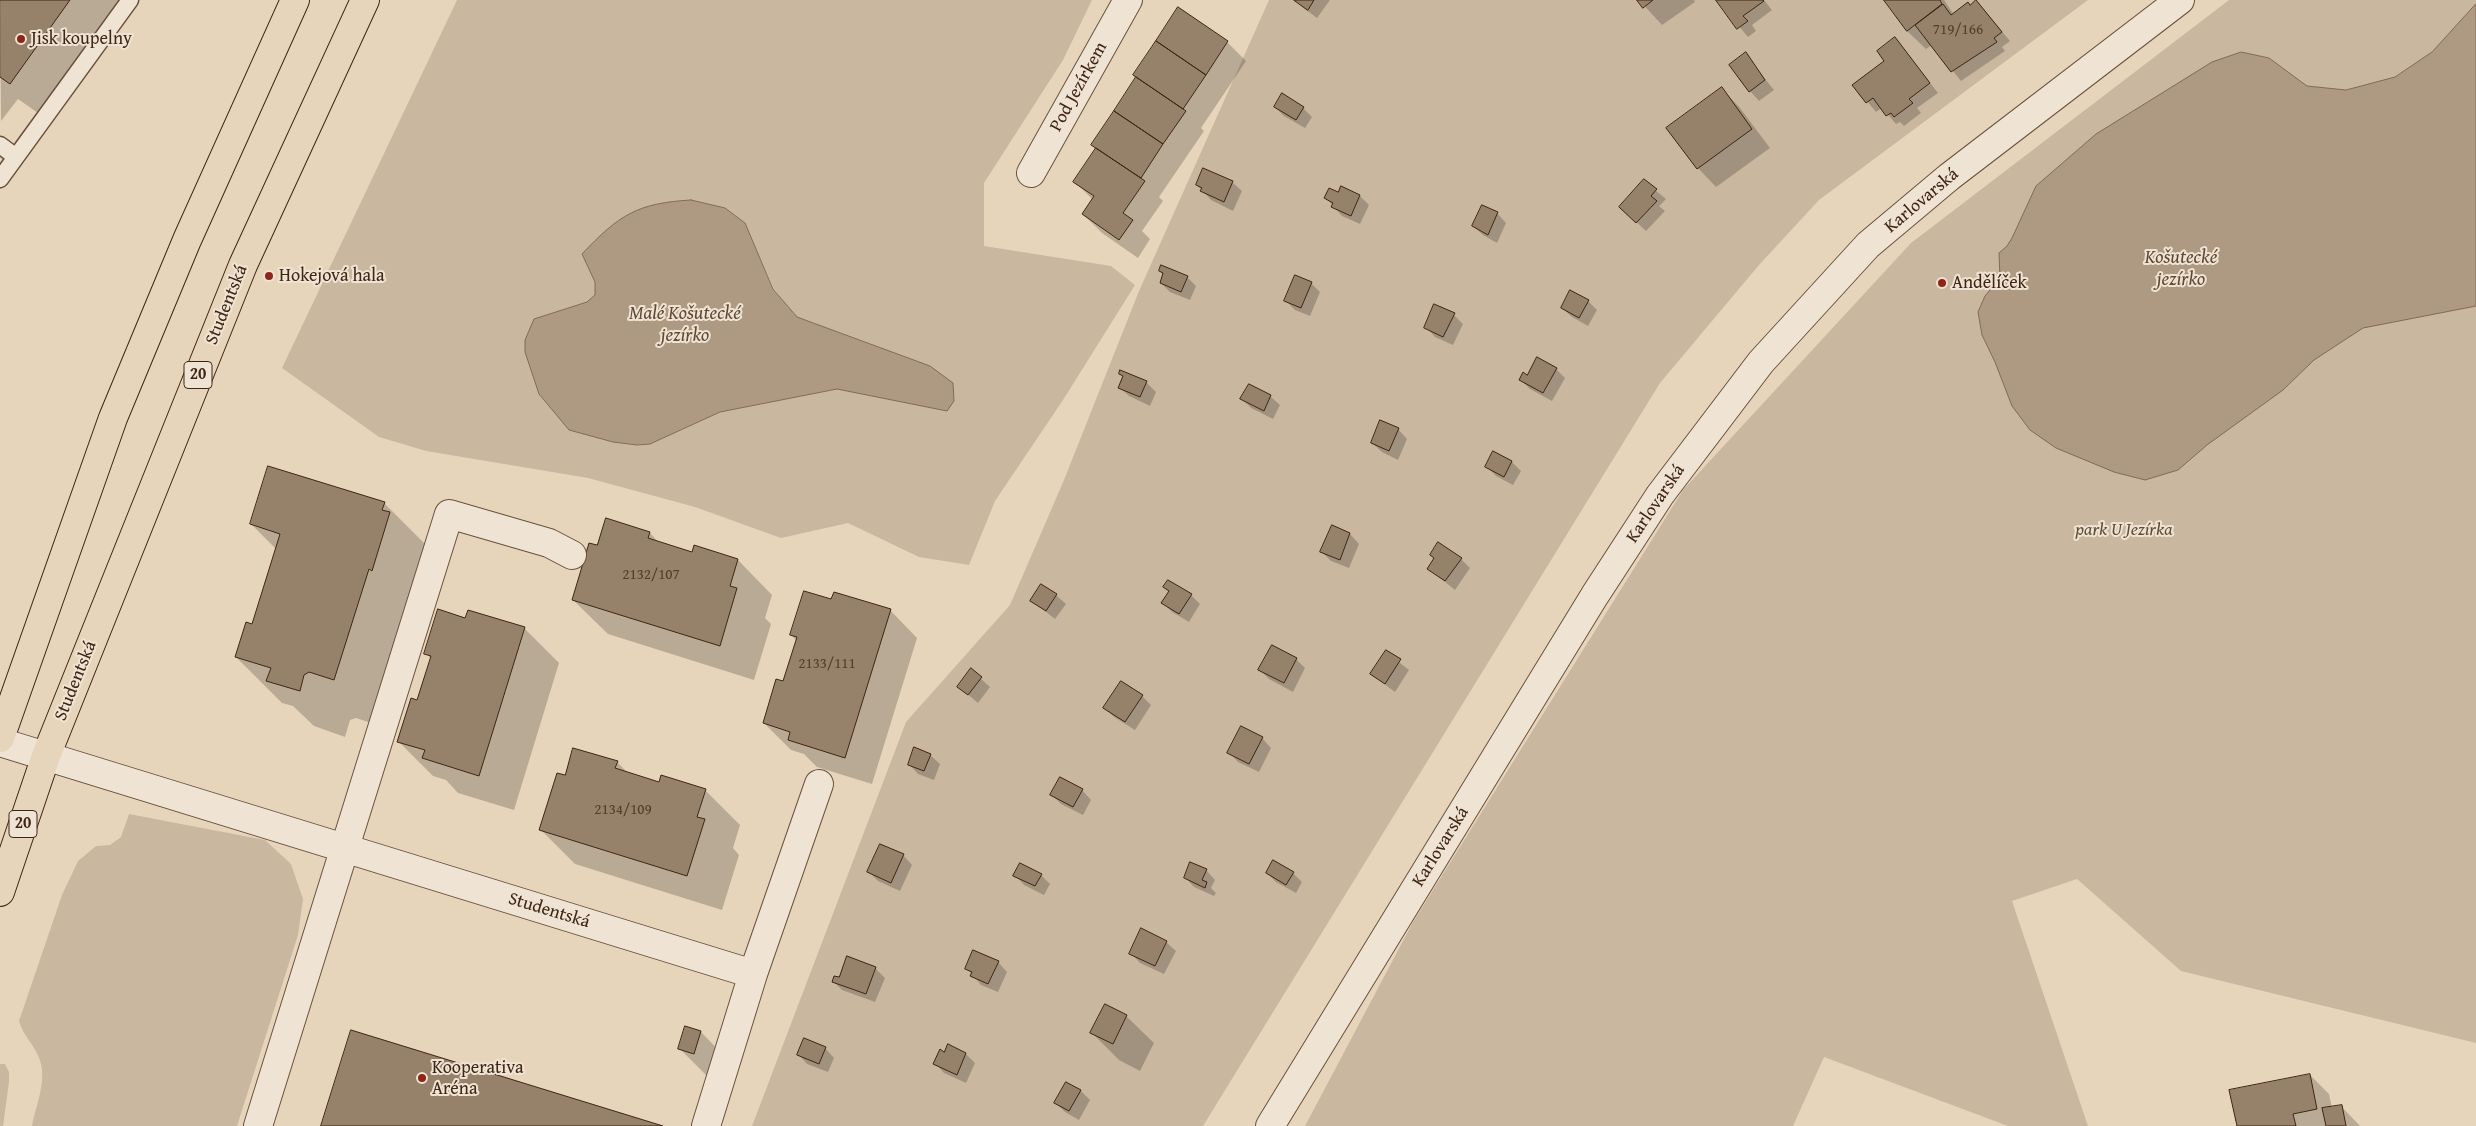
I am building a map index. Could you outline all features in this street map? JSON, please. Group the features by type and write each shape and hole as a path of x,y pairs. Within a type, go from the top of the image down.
{"main road":[{"name":"Studentská","path":"0,740 117,410 187,240 295,0"},
{"name":"Studentská","path":"0,892 46,756 243,265 365,0"}],"street":[{"name":"Pod Jezírkem","path":"1030,173 1128,0"},
{"name":"Karlovarská","path":"1270,1126 1649,512 1708,429 1761,362 1868,245 1956,171 2179,0"},
{"path":"258,1126 449,514 549,543 572,556"},
{"name":"Studentská","path":"0,740 46,756 753,974"},
{"path":"706,1126 753,974 819,784"}],"lane":[{"path":"0,179 130,0"},
{"path":"0,145 16,157"}],"green space":[{"path":"457,0 1092,0 1063,60 984,183 984,246 1111,266 1135,285 1063,400 995,501 969,565 919,557 848,523 781,538 695,507 588,478 426,451 379,437 282,368","holes":["691,200 725,208 745,223 774,289 797,317 930,366 947,411 837,389 720,412 650,444 637,445 613,442 569,430 539,394 525,352 534,319 587,302 596,295 595,282 582,254 607,230 630,214 656,204"]},
{"path":"1269,0 2088,0 1819,200 1759,265 1660,383 1203,1126 752,1126 906,722 1010,605 1064,480 1139,291"},
{"name":"park U Jezírka","path":"2229,0 2476,0 2476,1043 2181,971 2077,879 2012,901 2088,1126 2008,1126 1824,1057 1793,1126 1305,1126 1413,922 1683,490 1911,243"},
{"path":"129,814 265,840 291,864 303,899 298,935 237,1126 32,1126 42,1083 41,1066 37,1053 19,1021 62,895 78,861 96,846 110,845 121,837"},
{"path":"0,1064 5,1064 9,1072 3,1126 0,1126"}],"water":[{"name":"Košutecké jezírko","path":"2476,4 2476,306 2363,328 2314,360 2283,390 2207,445 2178,470 2145,480 2114,472 2056,448 2030,430 2012,406 1982,335 1978,312 1985,296 2000,278 1999,253 2012,238 2036,186 2096,134 2212,62 2241,52 2269,58 2307,86 2346,90 2395,77 2432,52"},
{"name":"Malé Košutecké jezírko","path":"691,200 725,208 745,223 773,289 797,317 930,366 953,383 954,401 947,411 837,389 720,412 650,444 637,445 613,442 569,430 539,394 525,352 525,340 534,319 587,302 595,295 595,282 582,254 607,230 630,214 643,208 656,204"}],"building":[{"name":"Jisk koupelny","path":"0,0 70,0 10,84 0,77"},
{"path":"1294,0 1314,0 1308,10"},
{"path":"1637,0 1653,0 1643,8"},
{"path":"1716,0 1764,1 1743,16 1748,21 1737,29"},
{"path":"1884,0 1940,0 1942,4 1907,31"},
{"path":"1976,0 2002,32 1994,38 1997,42 1951,72 1915,25 1943,4 1951,15 1968,2 1970,5"},
{"path":"1178,7 1228,41 1206,75 1156,41"},
{"path":"1895,37 1930,83 1909,99 1913,103 1894,117 1891,113 1886,116 1873,98 1866,103 1852,85 1884,61 1877,51"},
{"path":"1156,41 1206,75 1183,109 1133,75"},
{"path":"1746,52 1765,80 1749,92 1729,65"},
{"path":"1136,77 1186,111 1163,144 1114,111"},
{"path":"1722,87 1752,129 1697,169 1666,128"},
{"path":"1282,93 1304,107 1296,120 1274,107"},
{"path":"1114,111 1163,144 1141,178 1091,145"},
{"path":"1096,148 1145,181 1123,213 1133,220 1119,240 1082,214 1094,196 1073,182"},
{"path":"1203,168 1233,181 1224,202 1200,191 1202,188 1196,185"},
{"path":"1644,179 1657,189 1651,196 1657,201 1636,223 1619,207"},
{"path":"1341,186 1360,195 1351,216 1331,207 1333,203 1324,198 1329,188 1338,192"},
{"path":"1482,205 1498,212 1488,235 1472,226"},
{"path":"1161,265 1188,276 1181,292 1160,283 1163,273 1159,271"},
{"path":"1295,275 1312,282 1301,308 1284,301"},
{"path":"1570,290 1589,300 1579,318 1561,308"},
{"path":"1434,304 1455,313 1443,337 1424,328"},
{"path":"1537,357 1557,368 1543,393 1519,380 1523,372 1527,375"},
{"path":"1120,370 1147,381 1140,397 1118,388 1123,376 1119,374"},
{"path":"1249,384 1271,395 1264,411 1240,399"},
{"path":"1380,420 1399,428 1389,451 1371,443"},
{"path":"1493,451 1512,461 1504,477 1485,467"},
{"path":"268,466 385,502 382,510 390,512 372,571 369,569 334,680 309,672 304,675 300,691 266,681 271,668 235,657 246,622 252,624 280,534 250,524"},
{"path":"606,518 650,532 648,538 692,552 694,545 738,559 730,586 737,588 720,646 572,600 589,543 597,545"},
{"path":"1332,525 1350,533 1340,560 1320,552"},
{"path":"1438,542 1462,558 1445,581 1427,569 1434,558 1430,555"},
{"path":"1168,580 1192,594 1179,614 1161,603 1169,591 1163,587"},
{"path":"1041,584 1057,594 1046,611 1030,601"},
{"path":"804,591 831,599 834,592 891,609 845,758 788,740 790,732 763,723 776,679 783,681 797,637 790,635"},
{"path":"438,609 465,618 468,610 525,627 479,776 422,758 425,750 397,742 411,698 417,700 431,656 424,654"},
{"path":"1272,645 1297,658 1284,683 1258,670"},
{"path":"1386,650 1401,659 1385,684 1370,674"},
{"path":"971,668 982,677 968,695 957,687"},
{"path":"1121,681 1143,695 1125,722 1103,708"},
{"path":"1241,726 1263,737 1249,764 1227,753"},
{"path":"914,747 931,754 924,771 908,765"},
{"path":"573,748 618,761 615,768 659,782 661,775 706,789 697,817 705,819 687,876 539,830 557,773 565,775"},
{"path":"1060,777 1083,789 1073,807 1050,795"},
{"path":"880,844 904,854 891,883 867,872"},
{"path":"1273,860 1294,872 1286,885 1266,873"},
{"path":"1190,862 1207,869 1202,880 1207,882 1205,888 1184,878"},
{"path":"1020,863 1042,874 1035,886 1013,876"},
{"path":"1141,928 1167,941 1155,966 1129,954"},
{"path":"973,950 999,961 988,984 970,976 972,972 965,969"},
{"path":"847,956 876,967 866,994 832,982 834,976 839,977"},
{"path":"1105,1004 1127,1015 1113,1044 1090,1033"},
{"path":"685,1026 701,1031 694,1054 678,1049"},
{"name":"Kooperativa Aréna","path":"351,1030 663,1126 321,1126"},
{"path":"804,1038 826,1047 819,1064 797,1055"},
{"path":"948,1044 966,1053 957,1075 933,1064 940,1049 944,1052"},
{"path":"2310,1074 2317,1109 2293,1114 2296,1126 2237,1126 2229,1090"},
{"path":"1066,1082 1081,1090 1069,1111 1054,1103"},
{"path":"2342,1105 2346,1126 2326,1126 2322,1108"}],"place":[{"name":"Jisk koupelny","path":"21,39"},
{"name":"Hokejová hala","path":"269,276"},
{"name":"Andělíček","path":"1942,283"},
{"name":"Kooperativa Aréna","path":"422,1078"}]}
